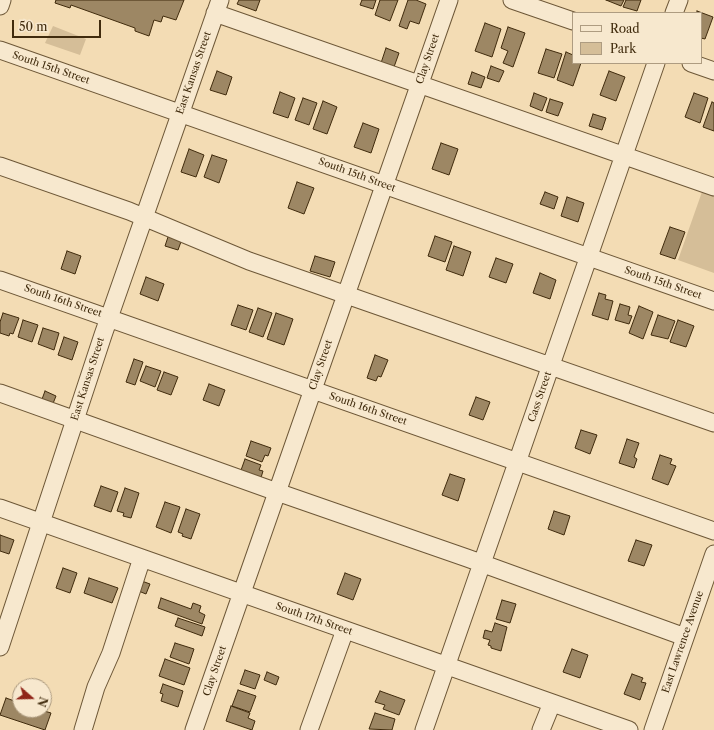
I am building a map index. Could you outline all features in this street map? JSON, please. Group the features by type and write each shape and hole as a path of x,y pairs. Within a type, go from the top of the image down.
{"street":[{"path":"0,6 2,0"},
{"name":"Clay Street","path":"194,730 449,0"},
{"path":"512,0 572,22"},
{"path":"674,12 678,0"},
{"path":"217,6 420,83 714,186"},
{"name":"East Kansas Street","path":"0,647 40,522 109,317 217,6"},
{"name":"South 15th Street","path":"0,50 714,301"},
{"name":"Cass Street","path":"424,730 656,64"},
{"path":"694,64 714,71"},
{"path":"0,166 129,211 248,261 714,423"},
{"name":"South 16th Street","path":"0,280 714,530"},
{"path":"0,393 60,413 74,421 482,563 685,637"},
{"name":"South 17th Street","path":"0,508 628,730"},
{"name":"East Lawrence Avenue","path":"653,730 714,554"},
{"path":"83,730 96,687 111,653 142,558"},
{"path":"309,730 345,630"},
{"path":"542,730 552,703"}],"green space":[{"path":"53,26 86,39 80,55 45,43"},
{"path":"703,189 714,193 714,273 678,260"}],"building":[{"path":"56,0 184,0 176,20 163,16 161,22 154,20 149,36 135,31 135,28 71,5 70,8 55,3"},
{"path":"239,0 260,0 256,11 237,4"},
{"path":"362,0 376,0 373,9 360,5"},
{"path":"380,0 398,0 390,21 375,15"},
{"path":"408,0 416,0 426,4 419,24 410,21 407,29 399,26"},
{"path":"606,0 624,0 621,6"},
{"path":"626,0 641,0 637,11 623,7"},
{"path":"702,13 713,17 705,39 702,38"},
{"path":"485,23 501,29 492,57 475,51"},
{"path":"508,27 525,33 513,67 503,63 508,51 501,48"},
{"path":"386,48 399,53 394,67 381,63"},
{"path":"546,49 562,54 554,78 538,73"},
{"path":"566,52 572,55 572,64 581,64 573,86 557,80"},
{"path":"491,66 504,71 499,82 487,78"},
{"path":"217,71 232,77 226,95 210,90"},
{"path":"609,71 625,77 616,101 600,95"},
{"path":"472,72 485,77 481,88 468,84"},
{"path":"280,92 295,98 288,118 273,113"},
{"path":"534,93 547,98 542,111 530,106"},
{"path":"694,93 708,98 700,123 685,117"},
{"path":"303,98 317,103 309,125 295,120"},
{"path":"550,99 563,103 558,116 546,112"},
{"path":"323,101 337,107 327,134 313,129"},
{"path":"712,102 714,103 714,131 703,127"},
{"path":"593,114 606,118 602,130 589,126"},
{"path":"363,123 379,129 371,153 354,147"},
{"path":"441,143 458,149 449,175 432,169"},
{"path":"189,149 204,155 196,177 181,172"},
{"path":"212,155 227,160 219,183 204,177"},
{"path":"297,182 314,188 304,214 288,208"},
{"path":"545,192 558,197 554,209 540,204"},
{"path":"567,197 584,203 578,222 561,216"},
{"path":"670,227 685,232 675,259 660,254"},
{"path":"169,234 182,239 178,250 165,246"},
{"path":"435,236 452,242 445,262 428,256"},
{"path":"454,246 471,252 463,276 446,270"},
{"path":"67,251 81,256 75,274 61,269"},
{"path":"315,256 335,262 330,277 310,271"},
{"path":"496,258 513,264 506,283 489,277"},
{"path":"540,273 556,280 550,299 533,293"},
{"path":"146,277 164,284 158,301 140,294"},
{"path":"599,293 606,295 605,299 613,301 608,320 592,315"},
{"path":"620,304 630,307 628,315 632,316 629,324 615,320"},
{"path":"238,305 253,310 246,330 231,325"},
{"path":"639,306 653,312 643,339 629,333"},
{"path":"258,308 272,313 263,337 249,332"},
{"path":"3,313 19,318 13,334 10,333 9,336 0,333 0,322"},
{"path":"276,313 293,319 284,345 267,339"},
{"path":"658,315 675,321 668,339 651,335"},
{"path":"23,320 38,325 32,342 18,337"},
{"path":"678,320 694,326 686,347 670,342"},
{"path":"43,328 59,333 54,350 38,344"},
{"path":"64,337 78,342 72,360 58,355"},
{"path":"375,355 388,360 381,377 378,376 376,381 367,378"},
{"path":"134,359 143,362 135,385 126,382"},
{"path":"146,366 161,371 155,387 140,381"},
{"path":"164,372 178,377 171,395 157,390"},
{"path":"209,384 225,390 219,406 203,400"},
{"path":"45,391 56,396 52,406 41,402"},
{"path":"476,397 490,402 483,420 469,415"},
{"path":"581,430 597,435 590,454 575,448"},
{"path":"627,439 639,443 634,457 637,459 634,468 619,463"},
{"path":"251,441 271,448 268,456 265,455 262,462 246,456"},
{"path":"660,455 672,459 670,464 676,466 668,485 652,479"},
{"path":"245,459 261,465 259,470 263,471 260,481 240,473"},
{"path":"450,474 465,479 458,501 442,495"},
{"path":"101,486 118,492 111,512 94,506"},
{"path":"125,488 139,493 131,518 123,516 124,513 117,511"},
{"path":"165,502 180,507 171,533 156,527"},
{"path":"186,509 200,514 191,539 182,536 183,534 178,532"},
{"path":"554,511 570,516 564,535 548,529"},
{"path":"0,535 14,540 9,554 0,551"},
{"path":"636,540 652,545 644,566 628,561"},
{"path":"63,568 77,573 70,593 56,588"},
{"path":"345,573 361,579 353,600 337,594"},
{"path":"89,578 118,588 112,603 84,593"},
{"path":"139,580 150,584 146,594 136,590"},
{"path":"161,598 191,609 193,603 201,606 199,612 205,615 202,624 158,608"},
{"path":"502,600 516,604 510,623 496,619"},
{"path":"178,618 205,627 202,636 175,626"},
{"path":"495,623 507,627 501,651 491,648 491,646 488,645 490,640 483,638 485,630 492,632"},
{"path":"175,643 194,649 189,664 170,657"},
{"path":"572,649 588,655 580,678 563,672"},
{"path":"165,659 190,668 184,685 159,676"},
{"path":"245,670 260,675 255,689 240,684"},
{"path":"267,672 279,677 276,685 264,680"},
{"path":"632,674 643,678 641,682 646,683 640,700 624,694"},
{"path":"163,684 183,691 178,707 161,701 163,694 160,693"},
{"path":"238,690 256,696 250,712 232,706"},
{"path":"380,691 405,700 399,715 383,709 385,705 375,702"},
{"path":"6,698 12,700 12,718 49,718 45,730 0,715"},
{"path":"231,706 250,713 248,718 255,721 252,730 226,721"},
{"path":"375,713 395,719 392,730 369,729"}]}
